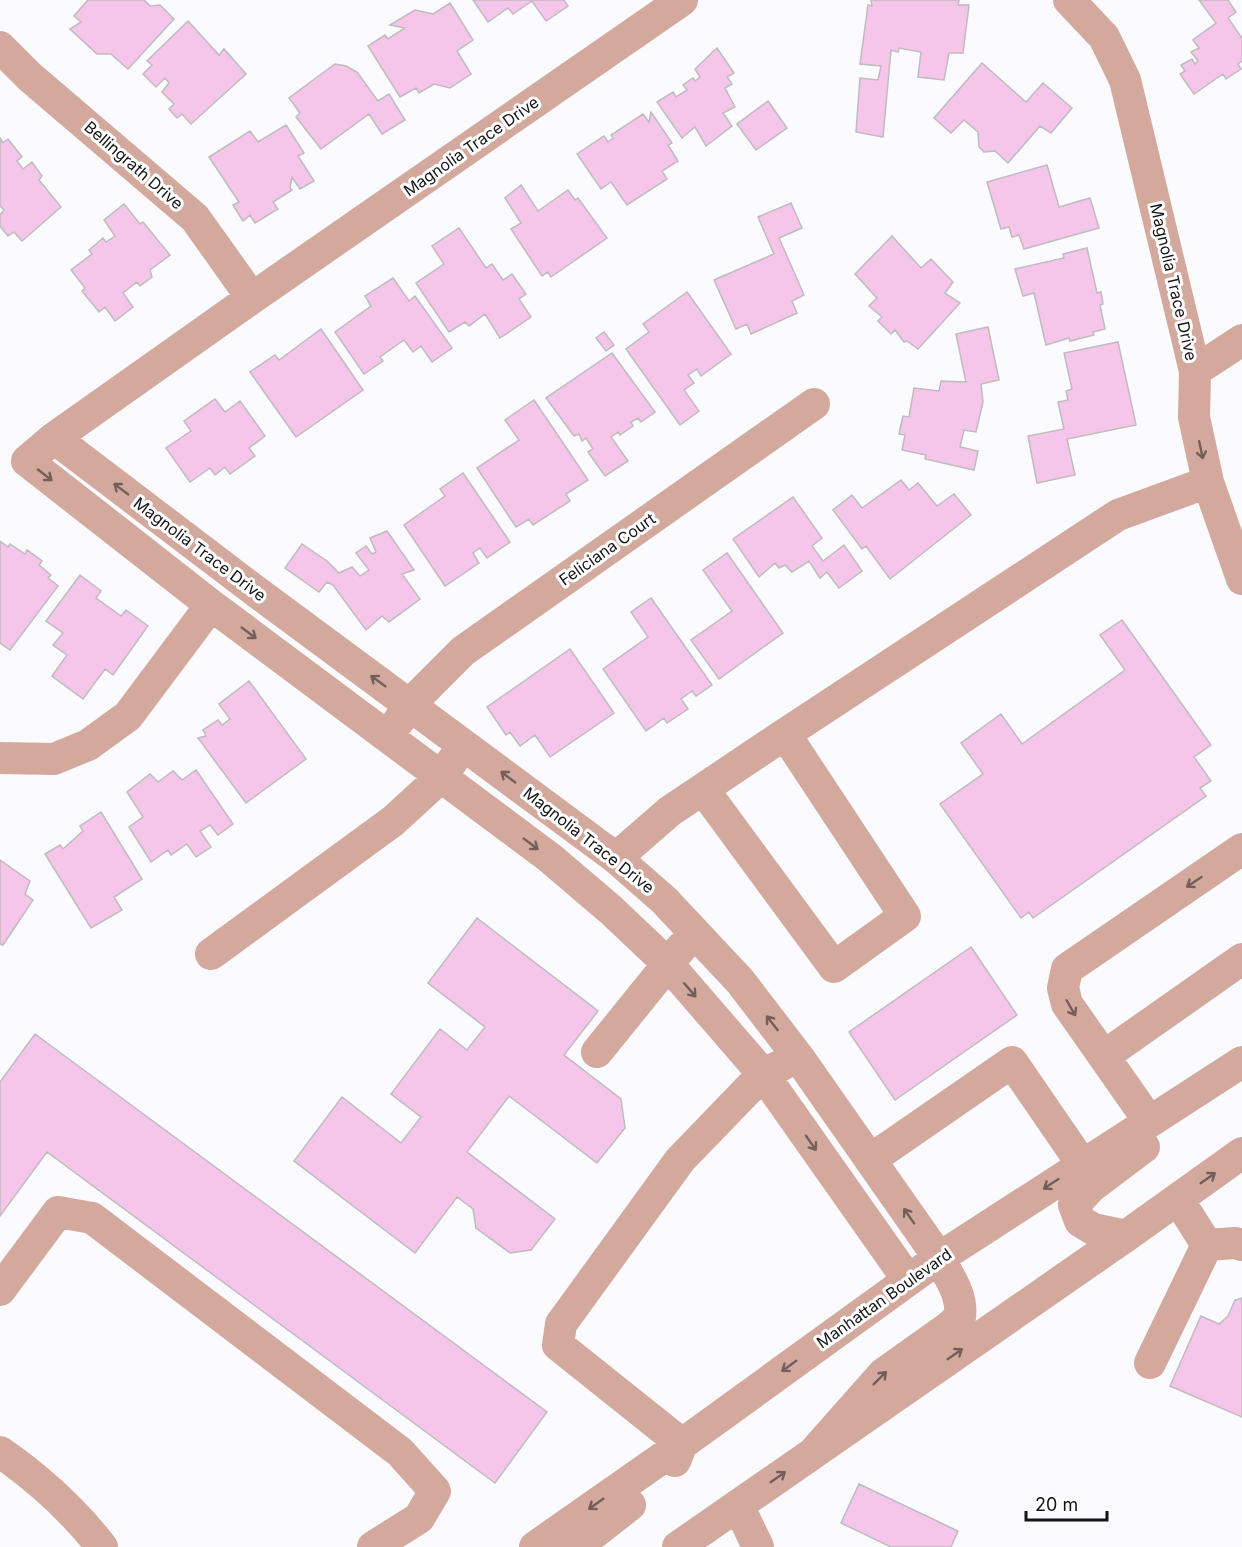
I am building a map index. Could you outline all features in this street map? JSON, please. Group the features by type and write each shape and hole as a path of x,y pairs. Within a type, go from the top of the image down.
{"street":[{"name":"Magnolia Trace Drive","path":"682,0 252,298 54,438 27,461 211,605 550,858 611,910 668,963 763,1074 908,1280"},
{"name":"Magnolia Trace Drive","path":"1077,2 1104,37 1125,80 1195,371 1194,417 1208,482 1242,579"},
{"name":"Bellingrath Drive","path":"0,47 30,77 195,218 252,298"},
{"path":"1195,371 1242,340"},
{"name":"Feliciana Court","path":"387,737 410,704 478,639 814,404"},
{"name":"Magnolia Trace Drive","path":"54,438 254,590 616,858 696,932 740,981 799,1058 939,1258 957,1290 961,1306 960,1317 883,1374 814,1452"},
{"path":"616,858 670,811 1118,515 1208,482"},
{"path":"0,758 54,759 88,745 120,722 128,716 211,605"},
{"path":"703,789 834,967 905,916 785,734"},
{"path":"212,954 393,821 442,776 464,744"},
{"path":"1149,1121 1067,1004 1063,988 1067,969 1242,849"},
{"path":"597,1052 668,963 696,932"},
{"path":"1104,1056 1242,959"},
{"path":"580,1547 589,1537 668,1476 682,1444 558,1345 561,1324 680,1160 763,1074 799,1058"},
{"path":"870,1160 1012,1062 1082,1164"},
{"path":"1126,1236 1093,1229 1080,1221 1074,1205 1091,1187 1201,1103 1242,1064"},
{"name":"Manhattan Boulevard","path":"535,1547 939,1258 1149,1121 1242,1064"},
{"path":"678,1547 1242,1153"},
{"path":"1178,1199 1207,1245"},
{"path":"0,1290 58,1212 92,1218 400,1452 435,1491 419,1518 373,1547"},
{"path":"1207,1245 1235,1243 1242,1245"},
{"path":"1150,1363 1207,1245"},
{"path":"0,1452 28,1472 67,1506 102,1547"},
{"path":"738,1505 758,1547"}],"building":[{"path":"88,0 144,0 150,6 160,5 174,19 128,69 111,54 97,54 70,29 81,22 74,16"},
{"path":"473,0 564,0 568,6 546,21 532,1 513,14 508,8 488,22"},
{"path":"871,0 959,0 958,5 969,5 963,53 949,53 944,80 918,77 921,52 899,48 898,52 891,50 883,137 856,132 860,78 878,80 881,66 860,64 868,5 872,6"},
{"path":"1199,0 1228,0 1236,12 1228,18 1242,38 1242,61 1238,64 1241,69 1226,79 1223,74 1194,94 1180,74 1185,71 1181,65 1192,59 1195,64 1198,61 1191,52 1199,48 1193,40 1216,23"},
{"path":"450,3 473,40 457,51 471,74 450,88 434,84 419,93 416,88 400,97 368,46 385,35 388,39 405,28 390,25 415,10 433,14"},
{"path":"188,21 219,55 224,49 246,74 191,124 182,114 177,118 169,109 174,104 162,92 169,83 165,78 156,87 143,74 152,65 147,61"},
{"path":"717,48 734,73 727,77 732,84 725,88 735,107 723,113 732,126 706,146 695,127 682,138 657,102 673,92 676,97 687,90 683,85 693,78 695,81 700,77 695,69"},
{"path":"982,63 1026,102 1043,83 1072,108 1051,133 1040,126 1008,163 995,151 984,152 979,147 978,132 964,120 951,133 934,118"},
{"path":"335,64 346,66 357,72 378,101 389,94 405,120 382,134 369,114 321,149 296,117 300,113 289,98"},
{"path":"768,101 787,128 756,150 737,124"},
{"path":"651,112 672,143 668,145 678,161 662,171 667,179 627,205 611,182 601,189 577,154 604,136 608,142 613,138 611,135 643,114 649,122"},
{"path":"286,125 304,153 298,156 314,181 300,189 292,177 290,188 292,190 273,202 278,209 255,223 250,215 243,221 233,205 239,202 209,157 250,131 258,142"},
{"path":"0,138 3,143 8,139 22,157 17,161 23,169 32,162 42,176 39,180 61,207 22,241 14,232 8,236 0,226 0,215 4,210 0,206"},
{"path":"1047,165 1059,207 1090,198 1099,228 1024,249 1019,235 1012,237 1009,227 1001,229 987,182"},
{"path":"521,185 538,211 568,190 575,200 578,198 607,238 551,277 548,272 542,276 511,229 521,223 505,198"},
{"path":"791,203 802,228 779,238 804,295 792,301 797,313 751,334 747,324 736,329 714,280 774,254 758,217"},
{"path":"124,204 140,224 143,222 170,255 150,270 152,277 140,286 137,282 123,293 133,307 115,321 105,307 99,312 82,291 85,288 71,270 92,254 89,250 103,238 106,242 115,236 104,220"},
{"path":"459,228 486,268 492,264 503,280 512,274 526,294 519,299 531,317 500,338 485,314 469,326 465,322 449,332 416,283 444,264 432,246"},
{"path":"892,236 921,268 931,259 953,282 945,293 960,303 918,349 907,341 904,342 895,330 891,334 878,321 882,317 869,306 877,298 855,274"},
{"path":"1087,248 1097,293 1101,292 1103,304 1100,305 1105,329 1093,332 1094,335 1070,341 1069,338 1046,345 1034,293 1023,296 1015,269 1064,258 1063,254"},
{"path":"393,278 409,301 415,296 452,348 432,362 421,346 413,352 404,340 380,357 383,361 364,374 335,332 371,306 365,296"},
{"path":"687,292 731,354 701,376 697,369 688,375 694,383 684,390 699,411 680,425 626,349 649,332 643,324"},
{"path":"988,327 999,380 981,384 983,402 976,432 964,430 960,447 978,451 974,470 925,459 926,455 902,450 905,435 899,434 903,416 909,417 914,388 939,391 941,381 966,382 956,334"},
{"path":"321,329 363,390 296,437 250,372 275,355 279,360"},
{"path":"604,332 614,345 606,351 596,338"},
{"path":"1118,342 1136,425 1067,439 1075,475 1037,483 1028,436 1064,429 1058,402 1068,400 1066,391 1072,389 1064,353"},
{"path":"612,353 655,412 641,422 638,418 631,422 633,426 620,435 618,432 611,437 628,461 605,476 588,452 593,449 586,438 582,441 579,434 574,436 546,398"},
{"path":"215,399 225,412 240,401 265,436 249,448 255,456 230,474 225,467 215,475 210,468 190,482 166,448 191,431 184,421"},
{"path":"534,400 588,480 566,494 570,501 533,525 529,519 516,527 477,468 519,440 505,420"},
{"path":"463,473 510,542 487,558 480,548 473,553 479,563 445,586 404,525 445,496 440,489"},
{"path":"901,480 909,490 918,483 937,506 954,494 971,515 890,579 866,546 862,549 833,510 852,495 862,508"},
{"path":"793,497 822,538 812,546 823,561 844,545 862,571 839,588 827,572 820,578 809,561 792,572 785,565 779,568 775,563 759,577 733,539"},
{"path":"387,531 414,570 402,574 420,599 389,622 382,616 366,630 333,585 327,582 319,592 285,568 302,544 327,561 339,573 352,567 360,576 369,570 356,553 366,546 372,554 376,552 370,538"},
{"path":"0,541 8,547 10,544 25,554 27,550 42,561 39,565 51,575 48,578 58,586 10,650 0,643"},
{"path":"727,553 783,633 719,679 691,640 732,611 703,570"},
{"path":"80,575 101,591 96,598 121,616 126,610 148,626 113,675 105,669 83,699 52,676 67,655 53,645 63,633 46,621"},
{"path":"651,598 712,685 696,696 692,691 681,699 688,709 667,723 664,718 646,731 603,669 648,637 631,612"},
{"path":"1122,620 1211,745 1194,757 1211,781 1200,788 1206,796 1033,918 1029,912 1021,918 940,804 983,774 961,743 1001,714 1022,744 1125,670 1100,635"},
{"path":"570,649 614,713 550,757 535,735 520,746 510,732 506,735 487,707"},
{"path":"249,681 306,759 246,803 198,738 206,736 203,730 218,720 222,725 230,719 219,704"},
{"path":"196,770 233,824 218,835 210,825 200,831 211,847 196,857 187,844 171,855 168,850 151,862 129,827 143,817 127,792 150,774 158,782 173,771 182,780"},
{"path":"101,812 142,879 114,897 122,910 91,928 45,854 60,845 63,849 83,831 80,826"},
{"path":"0,860 30,881 25,894 33,900 3,945 0,944"},
{"path":"477,918 598,1011 564,1055 621,1099 625,1128 597,1163 509,1096 467,1152 555,1219 531,1250 510,1253 476,1228 473,1209 457,1197 415,1253 294,1161 342,1097 401,1143 421,1117 391,1094 440,1029 467,1050 485,1027 428,983"},
{"path":"971,947 1017,1015 895,1100 849,1032"},
{"path":"35,1034 547,1412 495,1483 47,1152 0,1216 0,1082"},
{"path":"1242,1298 1242,1417 1170,1386 1201,1316 1219,1324 1228,1316 1235,1300"},
{"path":"859,1484 958,1531 951,1547 891,1547 841,1523"}]}
